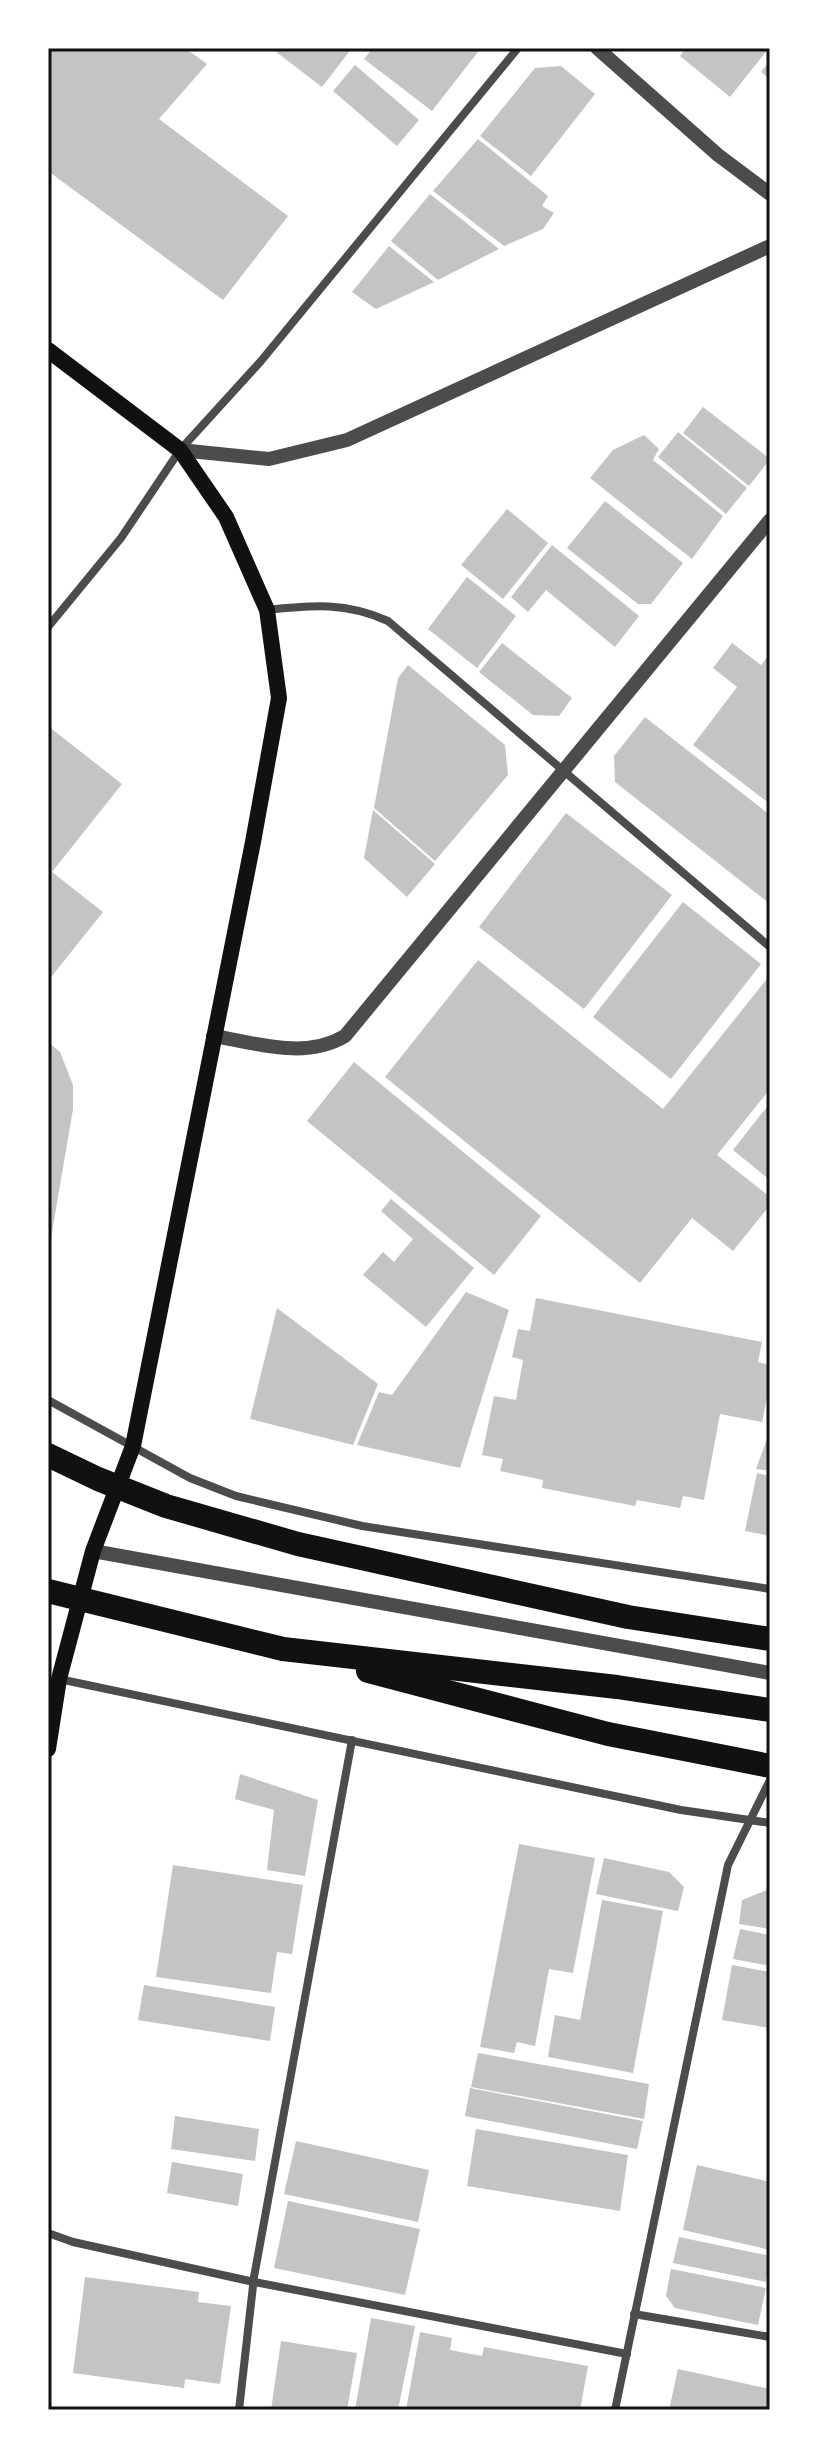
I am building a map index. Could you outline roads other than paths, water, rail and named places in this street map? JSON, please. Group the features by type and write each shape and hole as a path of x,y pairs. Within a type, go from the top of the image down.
{"highway":[{"path":"48,1455 166,1506 298,1544 628,1617 770,1639"},
{"path":"48,1591 608,1734 770,1766"},
{"path":"283,1649 617,1687 770,1710"}],"main road":[{"path":"48,350 180,450 226,517 267,610 279,698 133,1446 93,1551 54,1677 48,1749"}],"street":[{"path":"48,627 121,538 180,450 261,361 518,48"},
{"path":"597,48 718,155 770,194"},
{"path":"180,450 269,459 347,440 770,246"},
{"path":"213,1036 301,1050 331,1045 345,1036 770,520"},
{"path":"267,610 310,605 351,607 388,621 770,947"},
{"path":"48,1400 190,1478 236,1496 362,1526 770,1589"},
{"path":"93,1551 770,1673"},
{"path":"54,1677 681,1810 770,1823"},
{"path":"239,2410 254,2282 352,1740"},
{"path":"615,2410 728,1865 770,1780"},
{"path":"48,2233 83,2244 254,2282 627,2354"},
{"path":"634,2314 770,2337"}]}
